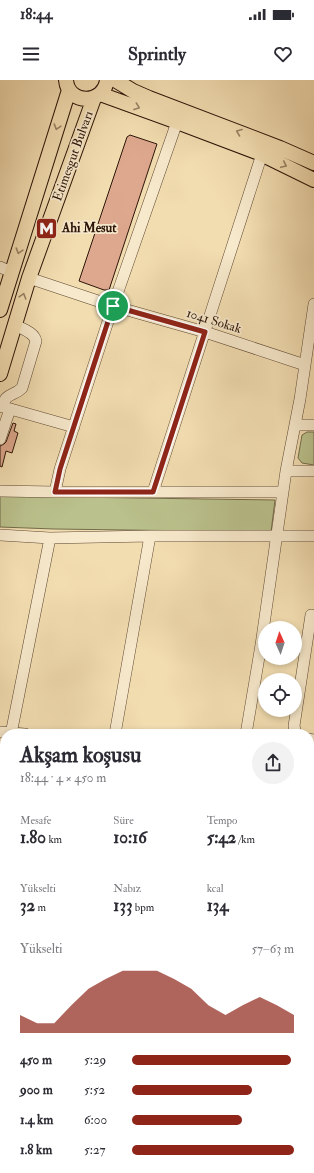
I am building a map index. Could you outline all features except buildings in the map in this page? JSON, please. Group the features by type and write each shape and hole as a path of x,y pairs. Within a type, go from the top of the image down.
{"main road":[{"name":"Etimesgut Bulvarı","path":"0,374 29,278 97,96 105,89 107,80"},
{"path":"114,80 149,98 280,148 314,163"},
{"name":"Etimesgut Bulvarı","path":"0,310 6,270 65,83"},
{"path":"65,83 74,95 80,98 87,99 97,96 177,122 262,154 314,180"}],"street":[{"path":"55,492 60,469 113,306 177,122"},
{"path":"153,492 262,154"},
{"name":"1041 Sokak","path":"29,278 113,306 205,332 305,365"},
{"path":"247,729 261,645 286,471 312,326 314,304"},
{"path":"0,439 4,400 22,388 36,341 32,334 15,325"},
{"path":"4,407 74,427"},
{"path":"295,425 314,425"},
{"path":"286,471 314,471"},
{"path":"0,490 55,492 283,492"},
{"path":"0,535 50,538 276,535 314,536"},
{"path":"116,729 150,536"},
{"path":"12,729 50,538"},
{"path":"295,729 311,615"}],"green space":[{"path":"307,432 314,432 314,465 302,463 298,458 302,435"},
{"path":"0,496 275,500 271,532 54,529 0,527"}],"place":[{"name":"Ahi Mesut","path":"46,228"}],"route":[{"path":"113,306 205,332 153,492 55,492 60,469 113,306"}]}
